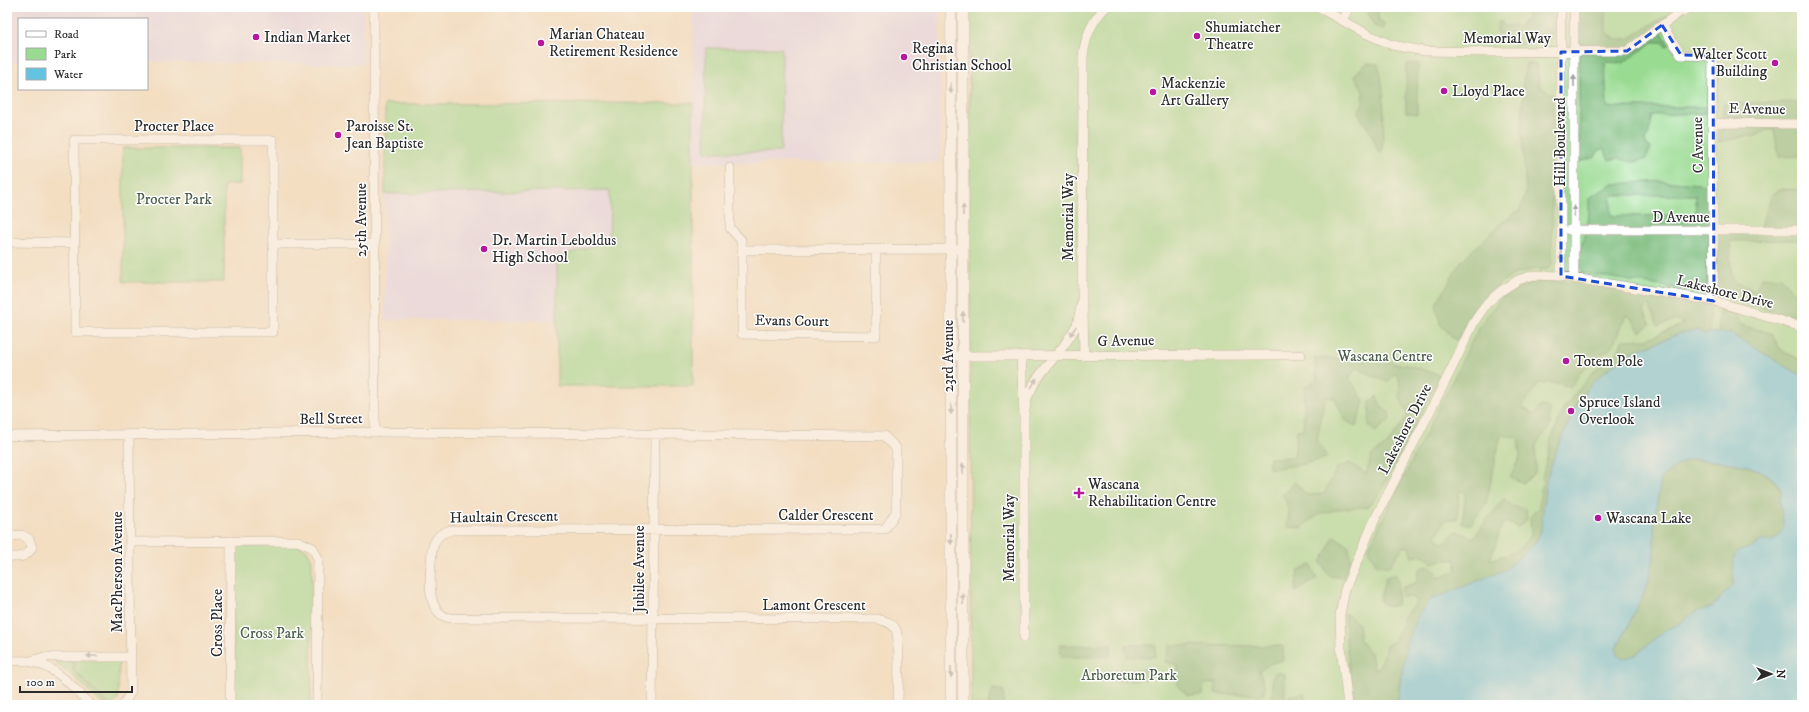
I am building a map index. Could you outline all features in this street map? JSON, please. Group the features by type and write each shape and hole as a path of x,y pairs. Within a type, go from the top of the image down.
{"main road":[{"name":"23rd Avenue","path":"951,7 951,705"},
{"name":"23rd Avenue","path":"963,7 963,705"}],"street":[{"name":"25th Avenue","path":"374,7 375,432"},
{"name":"Memorial Way","path":"1024,416 1027,398 1036,380 1056,356 1077,325 1082,302 1083,57 1088,32 1094,21 1106,7"},
{"name":"Memorial Way","path":"1318,7 1379,40 1408,49 1446,52 1627,51 1680,12 1693,7"},
{"path":"1343,20 1350,7"},
{"name":"Hill Boulevard","path":"1561,7 1561,276"},
{"name":"Hill Boulevard","path":"1574,7 1574,278"},
{"name":"C Avenue","path":"1662,25 1681,55 1713,56 1712,123 1714,300"},
{"name":"E Avenue","path":"1712,123 1802,124"},
{"name":"Procter Place","path":"74,140 273,140 273,244 273,332 74,332 74,140"},
{"path":"730,168 730,228 741,240 742,250 963,249"},
{"name":"D Avenue","path":"1560,230 1802,230"},
{"path":"7,242 74,243"},
{"path":"273,244 375,244"},
{"name":"Evans Court","path":"742,250 742,334 876,336 876,249"},
{"name":"Lakeshore Drive","path":"1348,705 1341,648 1340,615 1345,589 1375,519 1474,322 1488,303 1506,287 1518,280 1534,275 1561,276 1714,300 1802,327"},
{"path":"1082,302 1085,324 1084,356"},
{"name":"G Avenue","path":"951,356 1301,355"},
{"name":"Memorial Way","path":"1021,356 1024,416 1024,637"},
{"name":"Bell Street","path":"7,436 129,436 375,432 655,434"},
{"name":"Jubilee Avenue","path":"652,705 655,434"},
{"name":"Calder Crescent","path":"653,530 884,529 896,512 896,448 884,436 655,434"},
{"name":"MacPherson Avenue","path":"123,705 131,692 129,436"},
{"name":"Haultain Crescent","path":"652,620 444,617 434,608 431,600 431,576 432,550 434,542 438,536 452,530 653,530"},
{"path":"7,536 22,535 29,539 32,547 29,553 23,556 7,557"},
{"name":"Cross Place","path":"230,705 231,541"},
{"path":"131,542 298,541 313,548 318,559 317,705"},
{"name":"Lamont Crescent","path":"652,620 878,619 888,621 896,629 898,642 898,705"},
{"path":"7,661 31,661 44,657 131,656"},
{"path":"31,661 51,670 69,682 91,705"}],"highlighted area":[{"path":"1662,25 1681,55 1713,56 1714,301 1561,276 1561,52 1627,51"}],"shaded area":[{"path":"7,7 363,7 363,64 148,62 148,18 18,18 18,62 7,62"},
{"path":"693,7 940,7 940,162 693,163"},
{"name":"Dr. Martin Leboldus High School","path":"610,190 610,241 557,257 557,320 385,320 385,194"}],"green space":[{"name":"Wascana Centre","path":"969,7 1802,7 1802,705 971,705"},
{"path":"1369,7 1378,7 1378,18 1380,23 1385,23 1384,29 1374,26 1368,12"},
{"path":"1527,7 1553,7 1553,35 1546,43 1515,44 1497,34 1497,22 1502,22 1503,26 1521,26 1521,22 1527,20"},
{"path":"1579,7 1606,7 1606,32 1616,39 1628,39 1680,7 1686,7 1661,31 1669,45 1666,47 1663,42 1653,42 1623,63 1605,62 1607,107 1708,107 1707,113 1653,115 1648,136 1645,140 1646,145 1651,148 1645,160 1632,162 1619,158 1609,160 1604,148 1598,151 1595,157 1579,162"},
{"path":"706,48 782,48 781,152 705,152"},
{"path":"1367,63 1378,64 1381,74 1384,108 1382,152 1379,153 1371,133 1358,113 1363,102 1364,93 1354,75"},
{"path":"1418,63 1417,114 1406,112 1406,67 1408,64"},
{"path":"1526,63 1536,64 1540,86 1553,95 1552,264 1548,269 1530,270 1517,274 1495,287 1477,307 1456,341 1440,324 1436,304 1462,260 1506,219 1520,210 1526,193 1522,136 1523,81"},
{"path":"1802,102 1802,156 1779,157 1774,130 1766,130 1757,136 1746,136 1719,142 1719,126 1724,115 1723,103"},
{"path":"693,103 693,386 557,386 557,257 609,241 610,190 385,194 385,104"},
{"name":"Procter Park","path":"123,148 240,148 240,184 224,185 224,282 123,282"},
{"path":"1662,181 1710,185 1711,234 1758,232 1772,195 1781,189 1802,190 1802,240 1730,241 1731,276 1736,282 1755,291 1762,277 1780,277 1793,292 1802,295 1802,319 1722,296 1583,273 1580,267 1579,255 1587,229 1589,198 1613,184","holes":["1611,195 1696,195 1696,215 1611,216"]},
{"path":"1536,281 1560,281 1710,305 1709,333 1682,333 1635,351 1610,367 1590,385 1579,398 1557,449 1546,480 1541,531 1535,543 1505,570 1430,600 1401,674 1397,705 1354,705 1346,643 1345,613 1358,623 1360,641 1371,654 1374,668 1378,669 1387,645 1395,641 1404,616 1417,601 1411,597 1402,597 1402,587 1416,583 1419,569 1427,566 1436,571 1438,578 1457,571 1455,560 1443,560 1432,563 1423,555 1412,557 1408,546 1402,548 1389,567 1376,564 1368,549 1480,325 1502,297","holes":["1649,304 1658,326 1675,320 1684,324 1647,339 1623,340 1618,353 1596,369 1564,407 1551,440 1542,479 1539,507 1530,517 1531,536 1516,552 1490,560 1502,525 1506,522 1518,527 1527,519 1526,509 1512,506 1504,498 1473,538 1456,531 1443,543 1436,536 1446,519 1457,519 1459,491 1466,492 1462,524 1471,524 1486,503 1501,435 1518,437 1520,457 1510,477 1523,483 1535,473 1536,445 1550,426 1549,408 1541,406 1534,415 1522,407 1539,383 1560,383 1570,388 1582,370 1612,347 1626,315 1632,319 1640,332 1651,324 1643,310"]},
{"path":"1720,308 1733,311 1741,325 1771,333 1780,349 1802,361 1802,376 1731,334 1719,332 1718,317"},
{"path":"1315,358 1372,359 1411,366 1440,375 1419,419 1379,494 1367,507 1341,509 1323,513 1315,517 1303,528 1287,527 1289,511 1283,494 1295,482 1307,495 1324,494 1337,468 1350,463 1366,474 1372,455 1388,444 1408,415 1400,398 1399,377 1395,374 1387,382 1357,368 1349,378 1364,401 1356,427 1344,419 1335,398 1325,397 1317,439 1327,458 1304,464 1269,469 1269,458 1294,457 1297,430 1303,429 1305,387 1317,380"},
{"path":"1377,396 1382,408 1389,411 1390,420 1375,432 1369,426 1370,402"},
{"path":"1691,459 1727,462 1753,468 1764,473 1773,480 1781,492 1780,502 1783,520 1782,532 1769,542 1762,541 1740,551 1734,556 1733,585 1712,607 1695,612 1679,624 1665,630 1637,654 1622,659 1616,649 1644,594 1654,557 1654,520 1661,479 1679,464"},
{"path":"1334,536 1349,546 1350,559 1343,578 1329,576 1321,563"},
{"name":"Cross Park","path":"240,544 298,545 307,550 312,560 311,705 233,705 234,551"},
{"path":"1311,565 1317,579 1295,592 1298,571"},
{"path":"1395,574 1399,580 1397,605 1387,607 1379,600 1386,577"},
{"path":"1059,645 1112,645 1109,657 1062,657"},
{"path":"1125,645 1156,645 1155,657 1127,657"},
{"path":"1170,645 1283,646 1283,660 1269,664 1259,671 1265,686 1263,695 1215,694 1216,683 1204,684 1202,695 1188,695 1177,686 1178,665 1165,662"},
{"path":"73,660 73,671 108,705 103,705 73,676 56,664 56,661"},
{"path":"75,660 119,661 118,700 113,705 110,705 74,670"},
{"name":"Arboretum Park","path":"1114,670 1146,670 1152,675 1146,679 1109,681 1106,672"},
{"path":"1276,672 1285,674 1285,705 1273,705 1272,677"},
{"path":"993,689 1003,690 1004,705 988,705"},
{"path":"1304,694 1307,705 1290,705 1289,696"}],"water":[{"name":"Wascana Lake","path":"1697,330 1703,334 1722,332 1731,334 1802,376 1802,705 1397,705 1407,641 1417,617 1430,600 1505,570 1535,543 1541,531 1546,480 1557,449 1580,398 1590,385 1610,367 1635,351 1682,333","holes":["1691,459 1740,464 1764,472 1773,479 1781,491 1780,502 1783,520 1782,532 1773,540 1769,542 1762,541 1737,553 1734,556 1733,585 1712,607 1695,612 1679,624 1665,630 1637,654 1622,659 1616,649 1644,594 1654,557 1654,520 1661,479 1679,464"]}],"place":[{"name":"Shumiatcher Theatre","path":"1197,36"},
{"name":"Indian Market","path":"256,37"},
{"name":"Marian Chateau Retirement Residence","path":"541,43"},
{"name":"Regina Christian School","path":"904,57"},
{"name":"Walter Scott Building","path":"1775,63"},
{"name":"Lloyd Place","path":"1444,91"},
{"name":"Mackenzie Art Gallery","path":"1153,92"},
{"name":"Paroisse St. Jean Baptiste","path":"338,135"},
{"name":"Dr. Martin Leboldus High School","path":"484,249"},
{"name":"Totem Pole","path":"1566,361"},
{"name":"Spruce Island Overlook","path":"1571,411"},
{"name":"Wascana Rehabilitation Centre","path":"1079,493"},
{"name":"Wascana Lake","path":"1598,518"}]}
